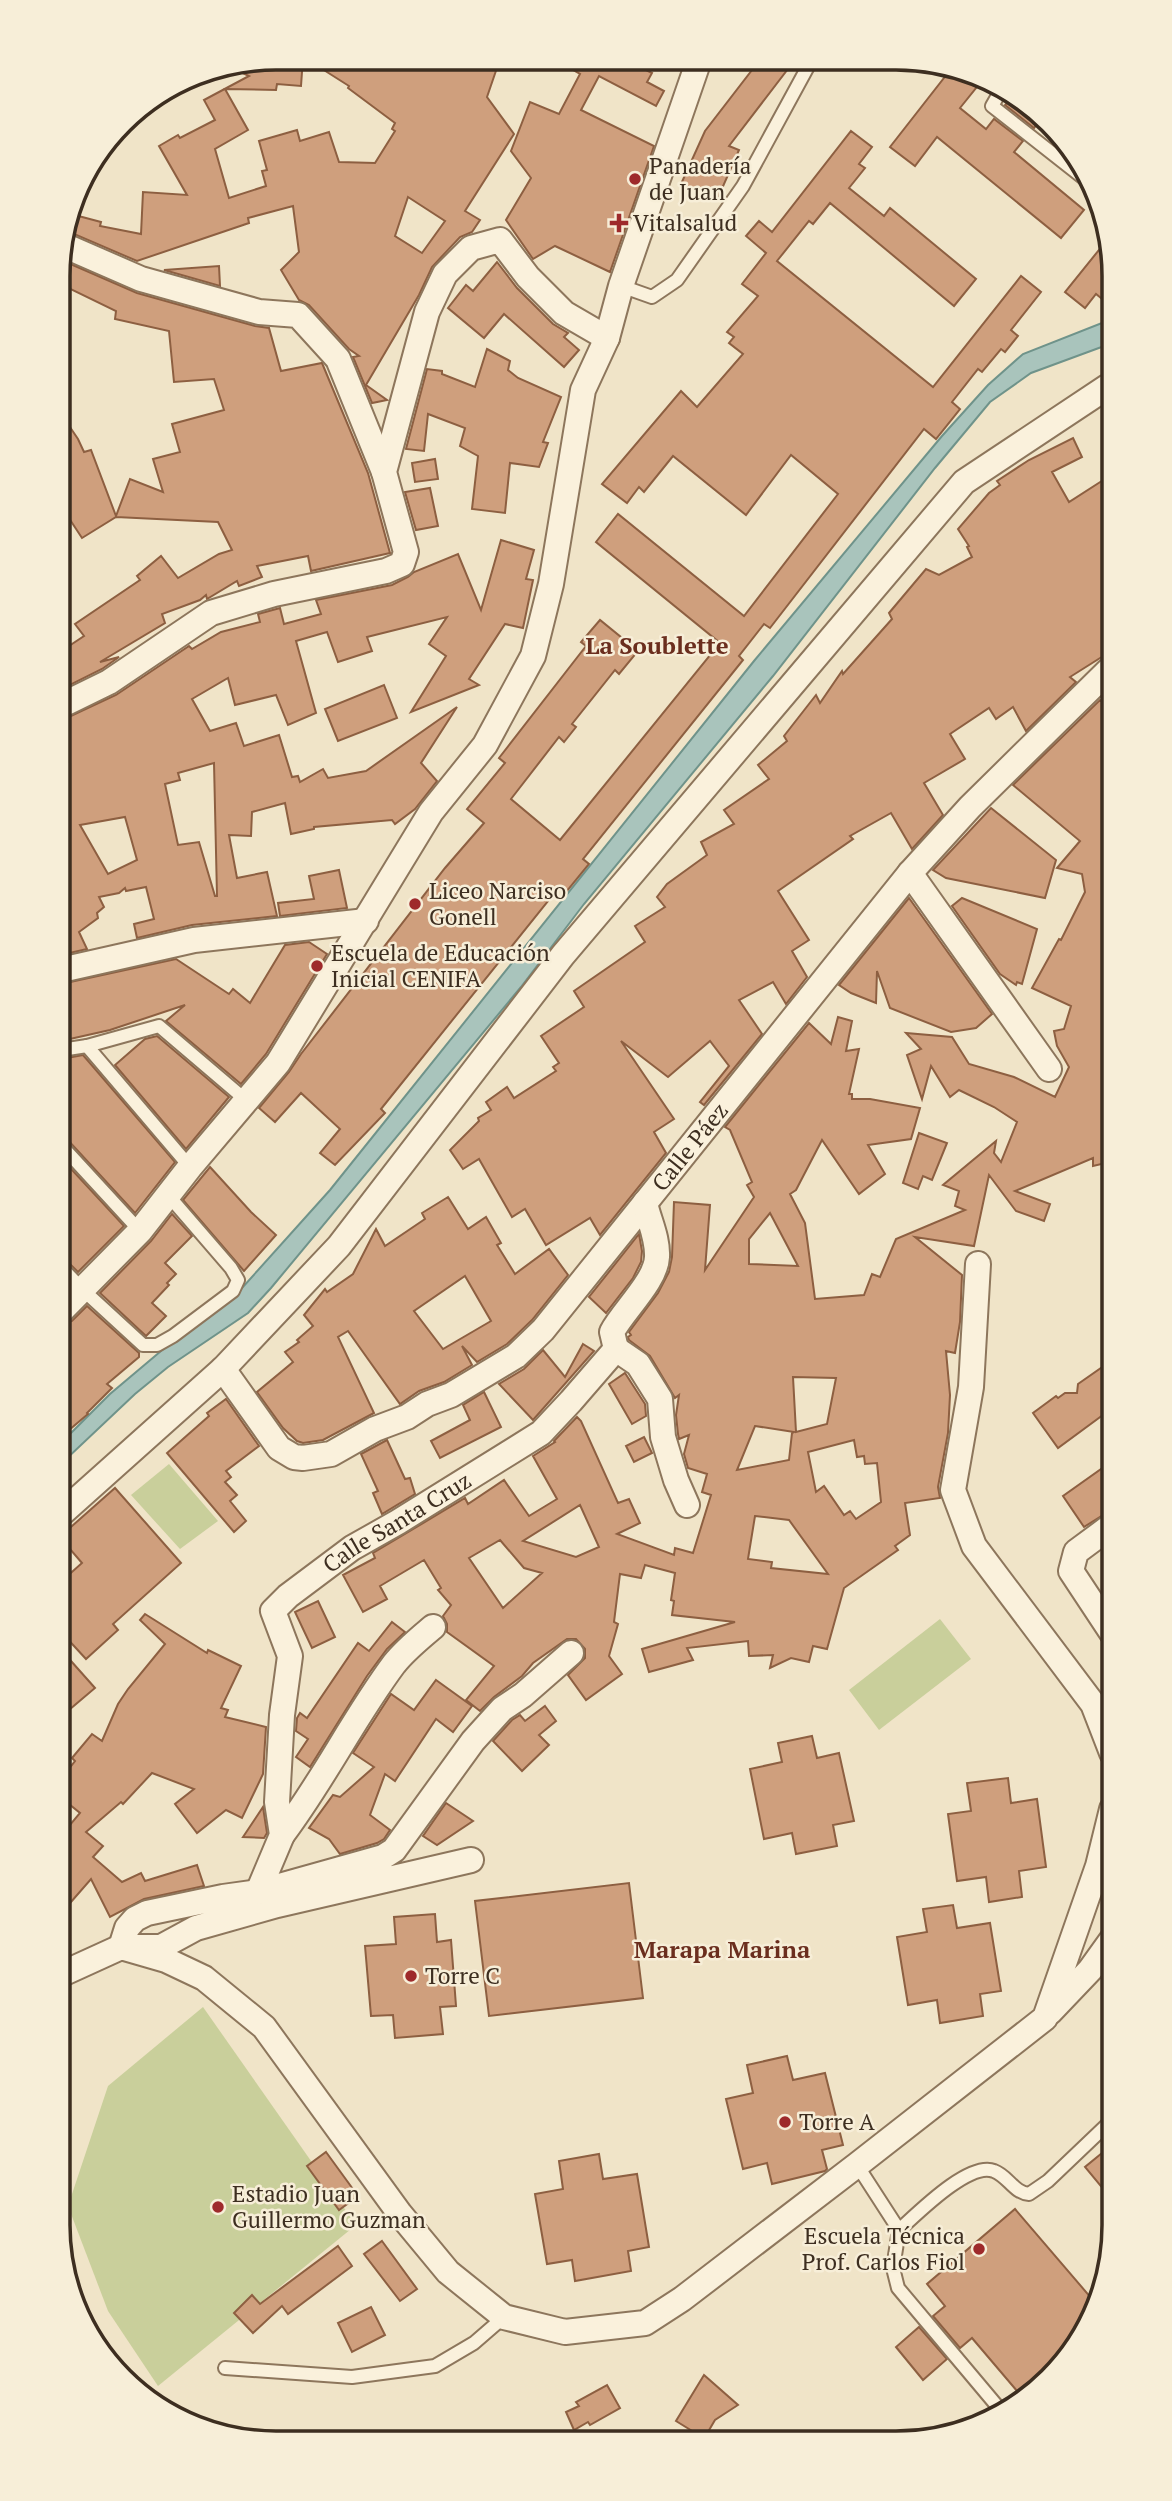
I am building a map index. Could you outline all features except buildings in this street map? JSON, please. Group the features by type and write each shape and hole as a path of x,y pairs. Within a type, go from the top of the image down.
{"street":[{"path":"70,1302 140,1231 278,1063 431,813 485,745 533,656 551,584 583,390 607,338 621,286 696,70"},
{"path":"384,472 427,312 445,274 471,248 500,240 528,277 564,313 607,338"},
{"path":"70,701 108,682 211,613 274,594 386,571 402,564 406,552 384,472 338,359 298,315 259,312 141,279 72,249"},
{"path":"70,1506 223,1369 339,1245 563,955 964,482 1102,390"},
{"name":"Calle Páez","path":"223,1369 267,1434 286,1454 303,1458 309,1455 331,1454 375,1429 407,1417 427,1404 451,1395 516,1356 543,1330 910,873 970,807 1102,677"},
{"path":"910,873 1049,1069"},
{"path":"70,968 194,940 366,921"},
{"name":"Calle Santa Cruz","path":"282,1835 277,1802 282,1715 290,1656 273,1611 288,1596 352,1548 541,1433 571,1401 615,1349 612,1332 649,1279 657,1259 655,1236 645,1203"},
{"path":"978,1264 971,1387 953,1490 974,1546 1093,1704 1102,1727"},
{"path":"615,1349 638,1364 660,1399 663,1437 687,1505"},
{"path":"1102,1533 1076,1552 1071,1571 1102,1618"},
{"path":"258,1892 282,1835 306,1803 396,1662 433,1626"},
{"path":"121,1947 127,1928 135,1919 147,1913 223,1896 258,1892 383,1857 394,1850 473,1741 502,1709 523,1695 571,1653"},
{"path":"1045,2018 1102,1850"},
{"path":"70,1970 121,1947 161,1947 207,1924 276,1905 471,1860"},
{"path":"121,1947 166,1960 204,1978 264,2027 400,2214 448,2272 504,2317 565,2332 645,2323 682,2299 1045,2018 1102,1953"}],"lane":[{"path":"621,286 652,297 677,280 743,186 806,70"},
{"path":"997,97 992,106 1071,168"},
{"path":"70,1049 159,1026 247,1101"},
{"path":"87,1046 190,1167"},
{"path":"70,1155 140,1231"},
{"path":"70,1276 143,1345 157,1345 173,1336 233,1291 238,1280 232,1268 168,1195"},
{"path":"996,2405 898,2288 892,2267 899,2230 943,2191 981,2169 991,2169 1001,2174 1022,2194 1029,2194 1048,2181 1102,2129"},
{"path":"857,2165 899,2230"},
{"path":"225,2368 352,2377 435,2366 474,2343 504,2317"}],"green space":[{"path":"169,1464 218,1521 180,1549 131,1495"},
{"path":"940,1619 971,1659 879,1730 849,1690"},
{"path":"203,2007 356,2225 158,2386 108,2311 70,2211 70,2200 108,2086"}],"water":[{"path":"1102,323 1102,347 1031,373 990,402 935,468 773,676 584,904 521,987 271,1288 248,1313 168,1367 135,1394 70,1455 70,1434 110,1394 161,1351 233,1298 330,1190 754,661 942,436 988,385 1023,354"}],"place":[{"name":"Panadería de Juan","path":"635,179"},
{"name":"Vitalsalud","path":"619,223"},
{"name":"Liceo Narciso Gonell","path":"415,904"},
{"name":"Escuela de Educación Inicial CENIFA","path":"317,966"},
{"name":"Torre C","path":"411,1976"},
{"name":"Torre A","path":"785,2122"},
{"name":"Estadio Juan Guillermo Guzman","path":"218,2207"},
{"name":"Escuela Técnica Prof. Carlos Fiol","path":"979,2249"}],"district":[{"name":"La Soublette","path":"657,646"},
{"name":"Marapa Marina","path":"722,1950"}]}
